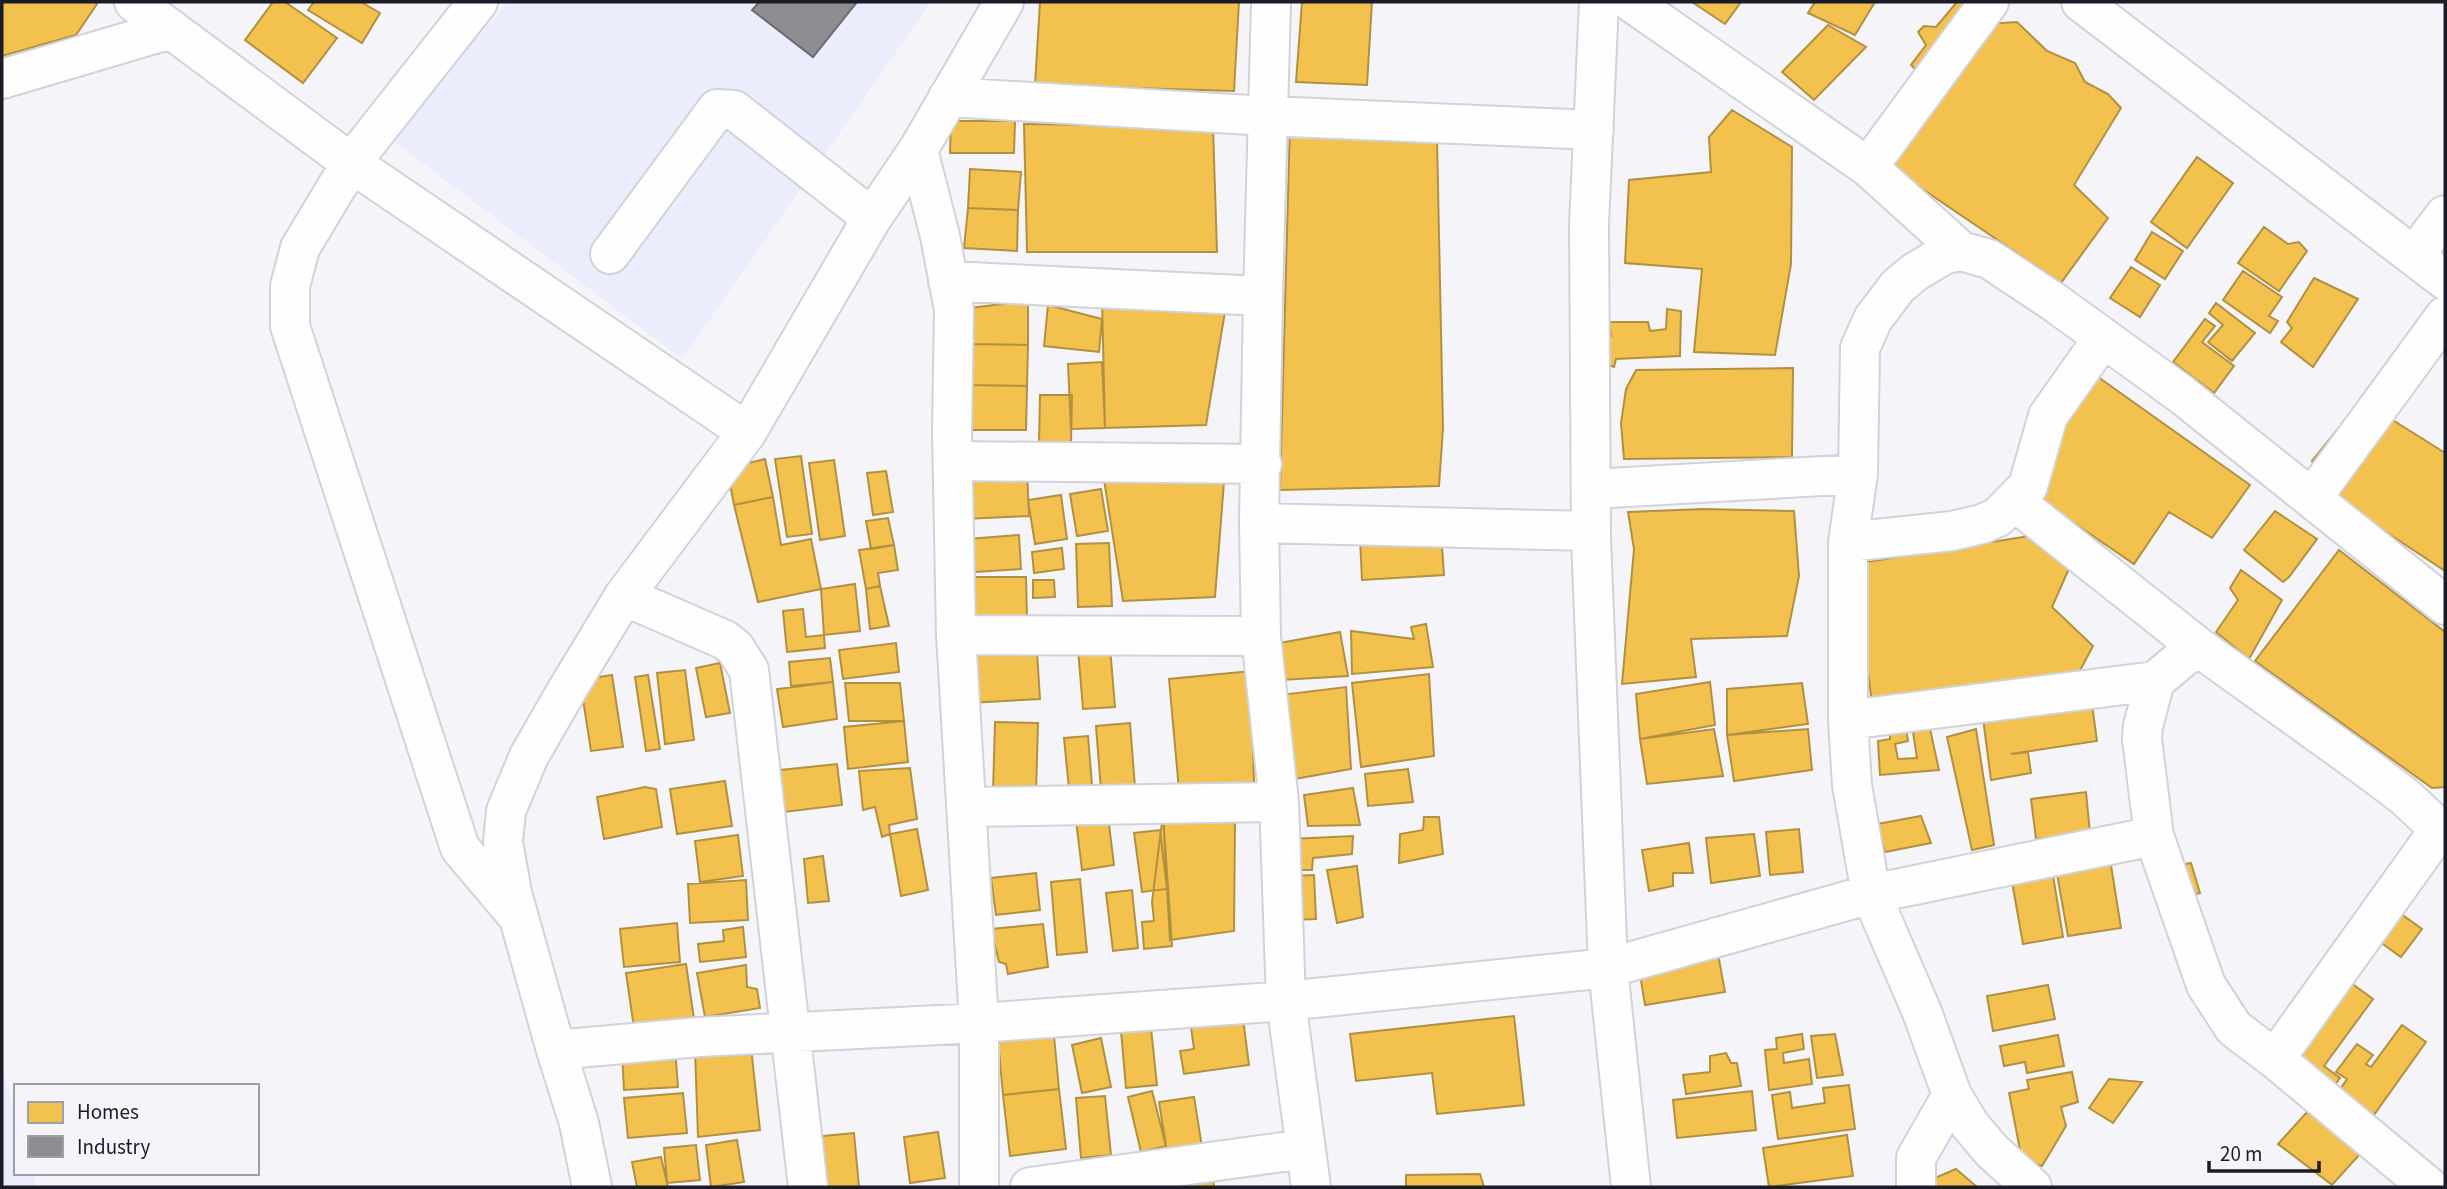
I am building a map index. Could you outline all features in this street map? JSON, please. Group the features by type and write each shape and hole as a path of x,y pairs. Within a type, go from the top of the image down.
{"street":[{"path":"134,2 351,163 747,432"},
{"path":"478,2 351,163 300,248 290,286 290,326 460,848 520,919"},
{"path":"592,1187 579,1123 512,893 503,842 506,811 528,756 624,596 747,432 872,218 918,150 1004,2"},
{"path":"1271,2 1259,523 1261,636 1279,802 1286,1001 1311,1187"},
{"path":"1599,2 1589,224 1591,531 1608,968 1631,1187"},
{"path":"1631,2 1868,167 1961,251 1989,259 2005,268 2181,394 2445,605"},
{"path":"1868,167 1989,2"},
{"path":"2081,2 2445,280"},
{"path":"2,79 171,29"},
{"path":"948,97 1267,116 1594,130"},
{"path":"610,254 717,109 734,110 872,218"},
{"path":"918,150 940,236 954,310 952,431 956,635 979,1023 979,1187"},
{"path":"2414,256 2445,215"},
{"path":"1961,251 1945,254 1898,286 1872,319 1860,348 1858,474 1848,542 1848,720 1852,785 1871,894 1922,1012 1952,1095 1970,1125 1992,1151 2032,1187"},
{"path":"948,281 1263,296"},
{"path":"2312,499 2445,316"},
{"path":"1848,542 1908,537 1982,524 1998,517 2028,486 2048,416 2103,338"},
{"path":"953,461 1262,464"},
{"path":"1592,489 1858,474"},
{"path":"2014,501 2197,646 2364,766 2443,828 2275,1059"},
{"path":"1259,523 1591,531"},
{"path":"624,596 725,640 743,658 749,670 808,1187"},
{"path":"956,635 1261,636"},
{"path":"1848,720 2155,681 2197,646"},
{"path":"2155,681 2143,726 2154,836 2206,985 2234,1028 2429,1187 2445,1165"},
{"path":"966,807 1279,802"},
{"path":"556,1050 699,1037 979,1023 1286,1001 1608,968 1871,894 2154,836"},
{"path":"1916,1187 1916,1158 1952,1095"},
{"path":"1030,1187 1304,1149"}],"shaded area":[{"path":"508,2 931,2 682,359 388,137"},
{"path":"2,1069 14,1109 14,1175 34,1175 37,1187 2,1187"}],"building: Homes":[{"path":"2,2 97,4 76,35 2,56"},
{"path":"273,2 285,2 337,38 303,83 245,40"},
{"path":"314,2 361,2 380,13 362,43 308,10"},
{"path":"1040,2 1239,2 1234,91 1035,85"},
{"path":"1302,2 1372,2 1367,85 1296,82"},
{"path":"1692,2 1741,2 1725,24"},
{"path":"1815,2 1875,2 1855,35 1808,13"},
{"path":"1957,2 1967,2 1985,24 2017,22 2047,51 2075,63 2085,82 2108,94 2121,108 2074,185 2108,218 2061,283 1881,161 1930,84 1911,65 1926,45 1918,32 1924,26 1936,27"},
{"path":"1828,25 1866,47 1814,100 1782,72"},
{"path":"1732,110 1792,147 1791,264 1775,355 1694,352 1702,269 1625,263 1629,180 1711,172 1709,137"},
{"path":"951,121 1015,121 1014,153 950,153"},
{"path":"1024,124 1213,127 1217,252 1027,252"},
{"path":"1290,124 1437,138 1443,428 1439,486 1280,490"},
{"path":"2197,157 2233,183 2187,248 2151,222"},
{"path":"970,169 1021,172 1018,210 968,208"},
{"path":"968,208 1018,210 1017,251 964,248"},
{"path":"2264,227 2288,244 2299,242 2307,251 2279,291 2238,263"},
{"path":"2152,232 2183,251 2165,279 2135,260"},
{"path":"2131,267 2160,285 2140,317 2110,298"},
{"path":"2243,271 2282,297 2269,316 2278,321 2270,333 2223,300"},
{"path":"2314,278 2358,299 2313,367 2281,342 2292,328 2287,322"},
{"path":"1102,300 1226,306 1206,425 1105,428"},
{"path":"1028,301 1028,345 969,344 969,308"},
{"path":"2216,303 2255,333 2232,361 2208,342 2223,325 2209,313"},
{"path":"1048,305 1102,319 1099,352 1044,346"},
{"path":"1667,309 1681,311 1680,356 1616,359 1614,367 1606,364 1605,341 1611,336 1609,322 1648,322 1650,331 1666,329"},
{"path":"2205,319 2215,326 2202,342 2234,366 2214,393 2173,362"},
{"path":"969,344 1028,345 1027,386 968,385"},
{"path":"1102,362 1105,428 1071,429 1068,364"},
{"path":"1793,368 1792,457 1624,459 1621,423 1626,389 1636,370"},
{"path":"2091,372 2250,485 2212,538 2169,512 2134,564 2033,495 2053,424"},
{"path":"968,385 1027,386 1026,430 967,430"},
{"path":"1040,395 1072,395 1071,443 1039,443"},
{"path":"2361,400 2445,453 2445,571 2336,499 2312,461"},
{"path":"801,456 812,534 787,537 775,459"},
{"path":"765,459 773,497 734,505 727,468"},
{"path":"834,460 845,536 820,540 809,463"},
{"path":"1027,469 1029,516 965,519 963,472"},
{"path":"886,471 893,512 873,515 867,473"},
{"path":"1103,473 1224,482 1215,597 1123,601"},
{"path":"1101,489 1108,531 1077,536 1070,494"},
{"path":"1061,495 1067,539 1035,544 1028,500"},
{"path":"773,497 781,545 811,539 821,589 758,602 734,505"},
{"path":"1704,509 1794,511 1799,576 1787,636 1691,639 1696,677 1622,684 1634,549 1628,512"},
{"path":"2275,511 2317,539 2283,582 2244,550"},
{"path":"888,518 894,545 871,549 866,521"},
{"path":"1441,532 1444,575 1362,580 1360,538"},
{"path":"1019,535 1021,569 960,573 968,539"},
{"path":"2035,535 2071,564 2052,607 2093,646 2076,678 1872,703 1854,564"},
{"path":"1109,543 1112,606 1078,607 1076,544"},
{"path":"894,545 898,570 878,573 880,586 866,589 859,550"},
{"path":"1062,548 1064,569 1034,573 1032,552"},
{"path":"2339,550 2445,632 2445,787 2432,788 2255,661"},
{"path":"2241,570 2282,600 2249,659 2216,632 2238,600 2230,588"},
{"path":"968,577 1026,577 1027,618 968,619"},
{"path":"1033,580 1054,580 1055,597 1033,598"},
{"path":"855,584 860,631 824,635 821,589"},
{"path":"880,586 889,626 870,629 866,589"},
{"path":"803,609 806,637 824,635 825,648 787,652 783,611"},
{"path":"1426,624 1433,667 1352,674 1351,631 1414,639 1411,627"},
{"path":"1340,632 1348,676 1281,680 1274,644"},
{"path":"896,643 899,672 843,679 839,650"},
{"path":"1110,647 1115,707 1083,709 1078,649"},
{"path":"1037,652 1040,699 969,703 967,656"},
{"path":"830,658 833,682 791,686 789,662"},
{"path":"720,663 730,713 706,717 696,668"},
{"path":"685,670 694,740 665,744 657,673"},
{"path":"1251,671 1254,783 1179,790 1169,679"},
{"path":"1429,674 1434,756 1361,767 1352,683"},
{"path":"612,675 623,747 591,751 580,680"},
{"path":"648,675 660,749 646,751 635,677"},
{"path":"833,682 837,719 783,727 777,689"},
{"path":"1710,682 1715,725 1640,739 1636,694"},
{"path":"845,683 900,683 904,721 849,721"},
{"path":"1802,683 1808,724 1727,735 1727,689"},
{"path":"1346,687 1351,769 1289,780 1280,695"},
{"path":"2092,704 2097,741 2011,754 2028,752 2031,773 1991,780 1983,718"},
{"path":"904,721 908,762 848,769 844,727"},
{"path":"995,722 1038,723 1036,793 993,791"},
{"path":"1130,723 1135,787 1101,790 1096,726"},
{"path":"1906,728 1908,741 1895,744 1898,759 1917,758 1913,732 1930,729 1939,770 1880,775 1878,741 1890,739 1890,731"},
{"path":"1714,729 1723,776 1647,784 1640,739"},
{"path":"1808,729 1812,770 1734,781 1727,735"},
{"path":"1976,729 1994,845 1972,850 1947,737"},
{"path":"1088,736 1093,797 1070,799 1064,738"},
{"path":"837,764 842,805 776,813 771,771"},
{"path":"910,768 917,819 889,825 890,834 882,837 875,807 863,810 859,771"},
{"path":"1408,769 1413,802 1368,806 1365,774"},
{"path":"725,781 732,826 677,834 670,789"},
{"path":"645,787 656,789 662,827 604,839 597,797"},
{"path":"1353,788 1360,825 1308,826 1304,795"},
{"path":"2086,792 2090,833 2036,839 2031,799"},
{"path":"1107,808 1114,865 1082,870 1075,812"},
{"path":"1163,814 1172,946 1144,949 1142,922 1154,921 1152,902"},
{"path":"1163,814 1235,823 1234,931 1170,940"},
{"path":"1921,816 1931,843 1885,852 1877,824"},
{"path":"1424,817 1439,817 1443,854 1399,863 1400,834 1423,830"},
{"path":"917,829 928,890 901,896 890,834"},
{"path":"1799,829 1803,872 1770,875 1766,832"},
{"path":"1160,830 1167,889 1142,892 1134,833"},
{"path":"1754,834 1760,876 1711,883 1706,838"},
{"path":"738,835 743,876 700,882 695,841"},
{"path":"1353,836 1352,854 1313,858 1312,870 1295,870 1290,839"},
{"path":"1689,843 1693,873 1673,873 1673,886 1649,891 1642,850"},
{"path":"823,856 829,901 808,903 804,859"},
{"path":"2110,859 2121,928 2068,936 2056,868"},
{"path":"2191,863 2200,893 2175,899 2165,868"},
{"path":"1357,866 1363,917 1337,923 1327,870"},
{"path":"2052,869 2063,937 2023,944 2011,876"},
{"path":"1036,873 1040,910 996,915 991,878"},
{"path":"1314,875 1316,919 1292,920 1290,876"},
{"path":"1080,879 1087,952 1057,955 1051,882"},
{"path":"746,880 748,920 690,923 688,884"},
{"path":"1132,890 1138,948 1113,951 1106,893"},
{"path":"2390,906 2422,929 2401,957 2369,934"},
{"path":"677,923 680,962 624,967 620,929"},
{"path":"1043,924 1048,967 1008,974 1006,964 999,962 991,929"},
{"path":"743,927 746,957 700,962 698,944 724,941 723,930"},
{"path":"1718,954 1725,992 1645,1005 1639,968"},
{"path":"686,964 694,1019 634,1028 626,973"},
{"path":"746,965 747,987 757,989 760,1008 705,1017 697,973"},
{"path":"2340,975 2373,999 2324,1066 2340,1078 2328,1094 2279,1059"},
{"path":"2048,985 2055,1019 1993,1031 1987,996"},
{"path":"1514,1016 1524,1105 1437,1114 1432,1073 1356,1081 1350,1034"},
{"path":"1243,1019 1249,1065 1184,1074 1180,1051 1194,1049 1191,1027"},
{"path":"2402,1025 2426,1042 2371,1119 2337,1094 2347,1079 2336,1072 2357,1044 2373,1055 2366,1064 2371,1067"},
{"path":"1151,1028 1157,1085 1126,1088 1121,1031"},
{"path":"1802,1034 1804,1049 1783,1053 1784,1063 1809,1059 1812,1084 1769,1090 1765,1050 1777,1049 1776,1038"},
{"path":"1835,1034 1843,1075 1817,1078 1811,1036"},
{"path":"2058,1035 2064,1066 2027,1073 2025,1062 2004,1066 2000,1046"},
{"path":"1054,1036 1059,1089 1003,1095 998,1040"},
{"path":"1101,1038 1111,1087 1082,1093 1072,1045"},
{"path":"751,1047 760,1130 698,1137 695,1050"},
{"path":"675,1049 678,1087 624,1090 622,1053"},
{"path":"1726,1053 1731,1063 1737,1063 1741,1086 1686,1094 1683,1075 1710,1072 1710,1056"},
{"path":"2072,1072 2078,1102 2061,1107 2066,1126 2042,1166 2022,1160 2009,1093 2029,1089 2027,1080"},
{"path":"2109,1079 2142,1082 2113,1123 2089,1108"},
{"path":"1849,1085 1855,1129 1778,1139 1772,1095 1790,1092 1792,1108 1825,1103 1823,1088"},
{"path":"1059,1089 1066,1149 1010,1156 1003,1095"},
{"path":"1152,1091 1166,1146 1141,1152 1128,1097"},
{"path":"1752,1091 1756,1130 1677,1138 1673,1100"},
{"path":"683,1093 687,1133 628,1138 624,1098"},
{"path":"1105,1096 1111,1155 1081,1158 1076,1098"},
{"path":"1194,1097 1202,1147 1167,1152 1159,1102"},
{"path":"2307,1112 2361,1153 2332,1185 2278,1144"},
{"path":"938,1132 945,1178 910,1183 904,1137"},
{"path":"854,1133 859,1187 818,1187 813,1137"},
{"path":"1847,1135 1853,1176 1769,1187 1763,1148"},
{"path":"737,1140 744,1182 711,1187 706,1145"},
{"path":"696,1145 700,1180 667,1183 664,1148"},
{"path":"661,1157 668,1187 637,1187 632,1162"},
{"path":"1956,1169 1977,1187 1924,1187 1923,1183"},
{"path":"1480,1174 1484,1187 1406,1187 1406,1175"},
{"path":"1213,1177 1214,1187 1170,1187 1170,1185"}],"building: Industry":[{"path":"759,2 857,2 813,57 752,10"}]}
